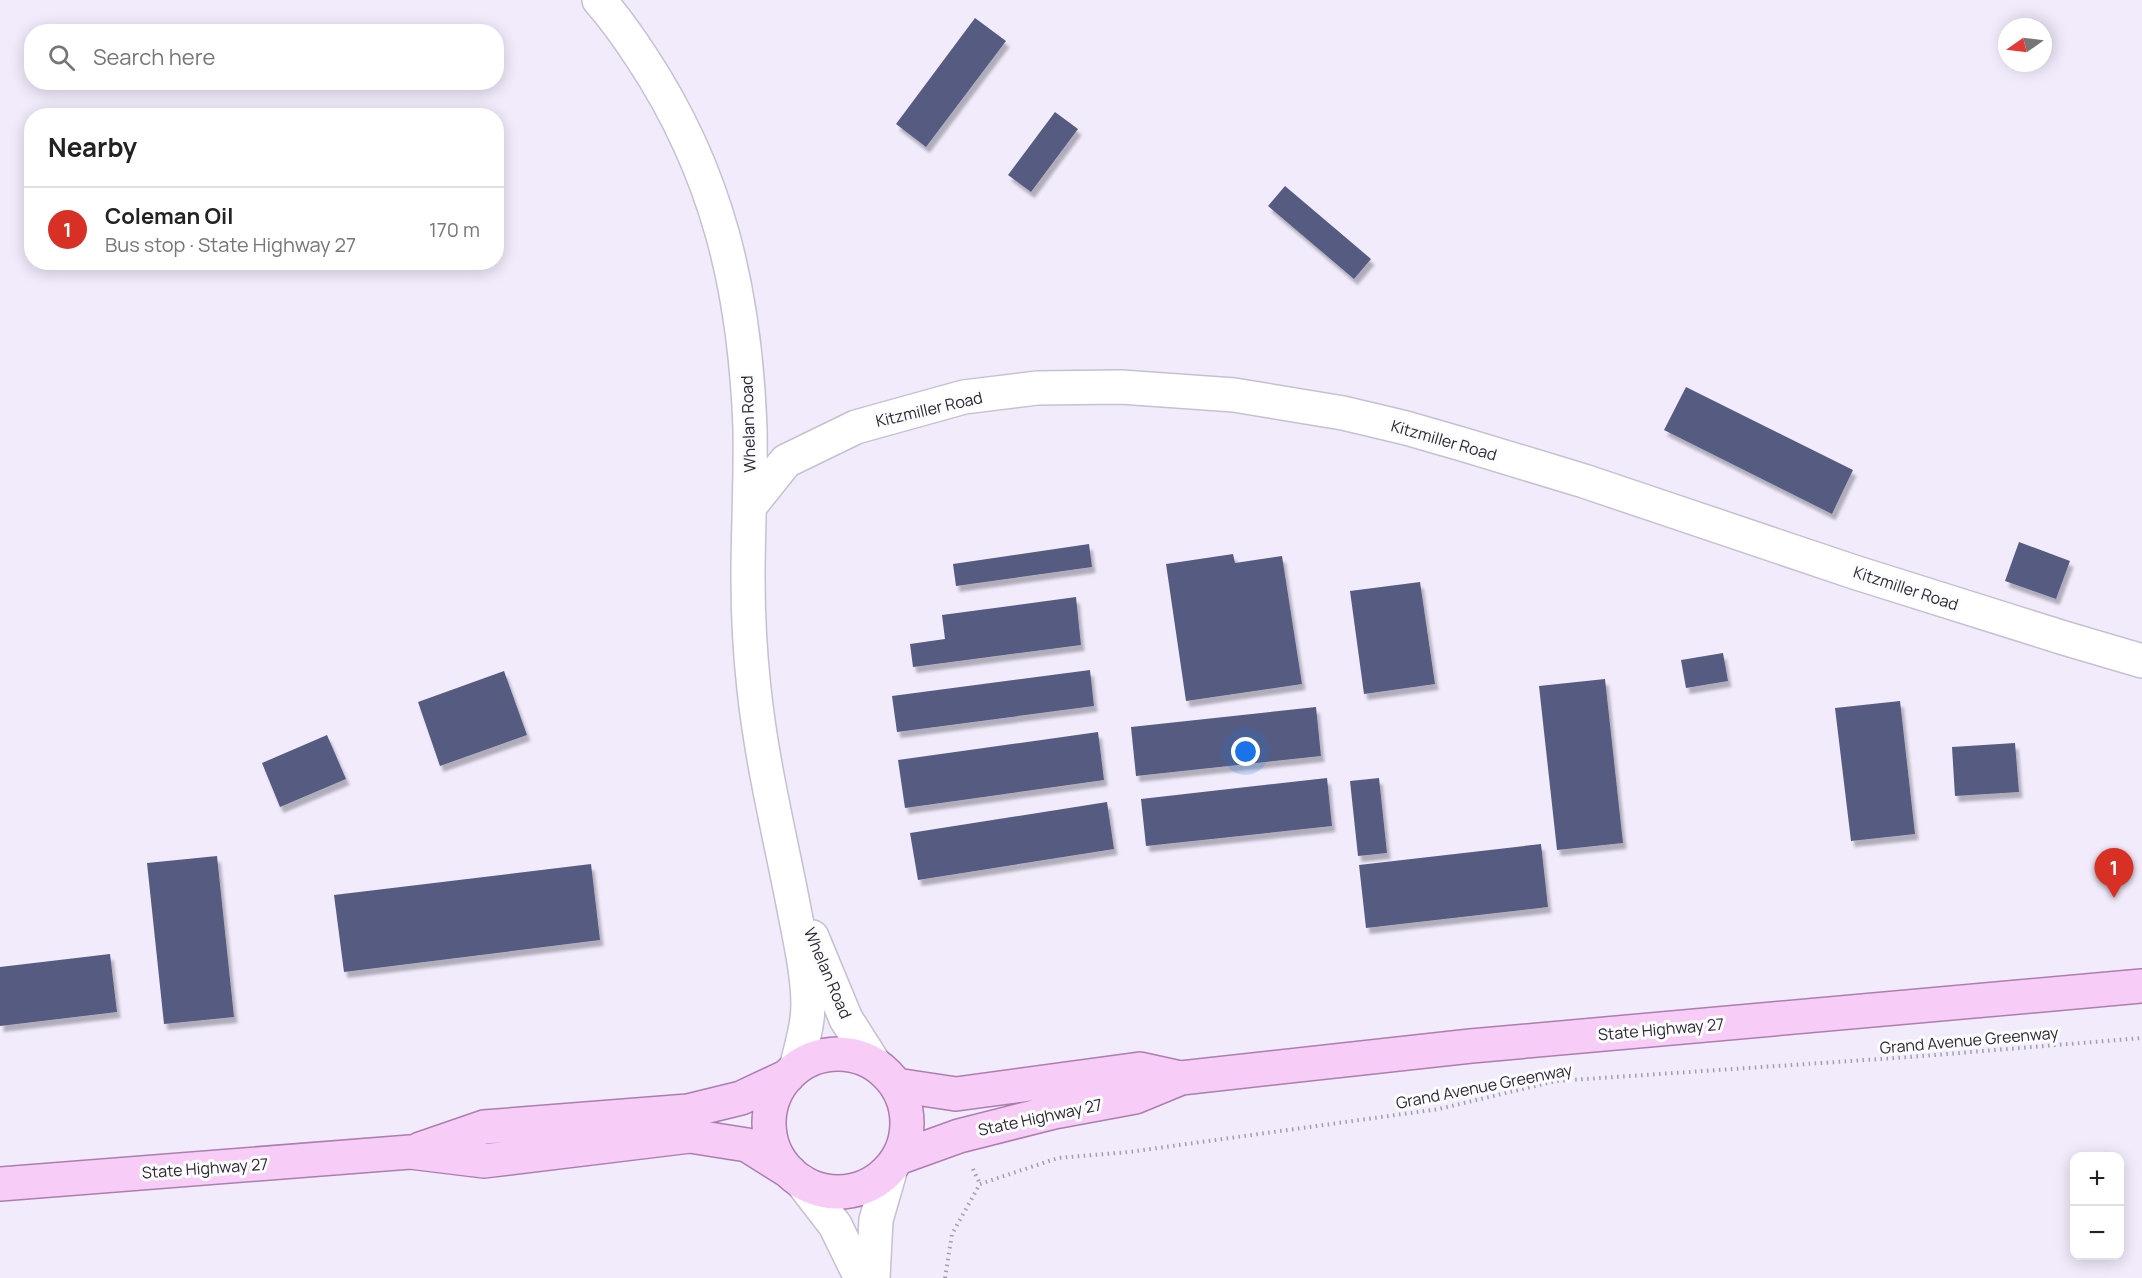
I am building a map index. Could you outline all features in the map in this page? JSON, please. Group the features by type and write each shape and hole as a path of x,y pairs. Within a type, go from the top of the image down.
{"main road":[{"name":"State Highway 27","path":"894,1163 958,1136 1054,1112 1135,1097 1181,1078 1472,1046 2142,986"},
{"path":"834,1054 855,1056 885,1074 904,1102 907,1121 905,1140 894,1163 876,1181 858,1189 838,1192 818,1189 795,1177 777,1155 770,1135 770,1113 776,1093 792,1072 814,1058 834,1054"},
{"name":"State Highway 27","path":"885,1074 956,1094 1140,1069 1181,1078"},
{"name":"State Highway 27","path":"410,1152 484,1127 688,1111 741,1098 792,1072"},
{"name":"State Highway 27","path":"0,1184 410,1152 484,1161 690,1136 747,1145 795,1177"}],"street":[{"name":"Whelan Road","path":"599,0 632,43 662,88 686,132 711,196 731,261 745,351 750,427 748,578 754,692 805,968 808,1017 792,1072"},
{"name":"Kitzmiller Road","path":"750,506 786,461 856,427 964,397 1037,388 1121,387 1234,395 1343,413 1465,445 1584,481 1921,593 2142,660"},
{"name":"Whelan Road","path":"788,879 846,1019 885,1074"},
{"path":"873,1278 876,1220 894,1163"},
{"path":"795,1177 835,1226 861,1278"}],"path":[{"name":"Grand Avenue Greenway","path":"945,1278 952,1234 980,1184 1058,1158 1129,1152 1439,1109 1556,1081 1910,1057 2142,1038"}],"building":[{"path":"975,18 1006,41 926,147 896,124"},
{"path":"1055,112 1078,129 1031,192 1008,175"},
{"path":"1285,186 1371,259 1354,279 1268,206"},
{"path":"1686,387 1853,470 1832,514 1664,430"},
{"path":"2019,542 2070,561 2056,599 2005,581"},
{"path":"1089,544 1092,567 956,586 953,564"},
{"path":"1233,554 1235,563 1282,556 1302,684 1186,701 1166,564"},
{"path":"1420,582 1435,684 1364,694 1350,591"},
{"path":"1076,597 1081,645 913,667 910,644 945,639 942,615"},
{"path":"1723,653 1728,681 1686,688 1681,660"},
{"path":"1090,670 1094,706 897,732 892,696"},
{"path":"504,671 527,735 440,766 418,702"},
{"path":"1605,679 1623,843 1557,850 1539,686"},
{"path":"1900,701 1915,834 1851,841 1835,708"},
{"path":"1316,707 1321,756 1136,776 1131,727"},
{"path":"1098,732 1104,780 905,808 898,760"},
{"path":"327,735 346,779 280,807 262,763"},
{"path":"2015,743 2019,792 1955,796 1952,747"},
{"path":"1327,778 1332,826 1146,846 1141,799"},
{"path":"1379,778 1387,853 1358,856 1350,781"},
{"path":"1107,802 1114,849 918,880 910,833"},
{"path":"1541,844 1548,907 1366,928 1359,865"},
{"path":"217,856 234,1017 164,1024 147,863"},
{"path":"591,864 600,940 344,972 334,895"},
{"path":"110,954 117,1012 0,1026 0,967"}],"place":[{"name":"Coleman Oil","path":"2114,898"}]}
